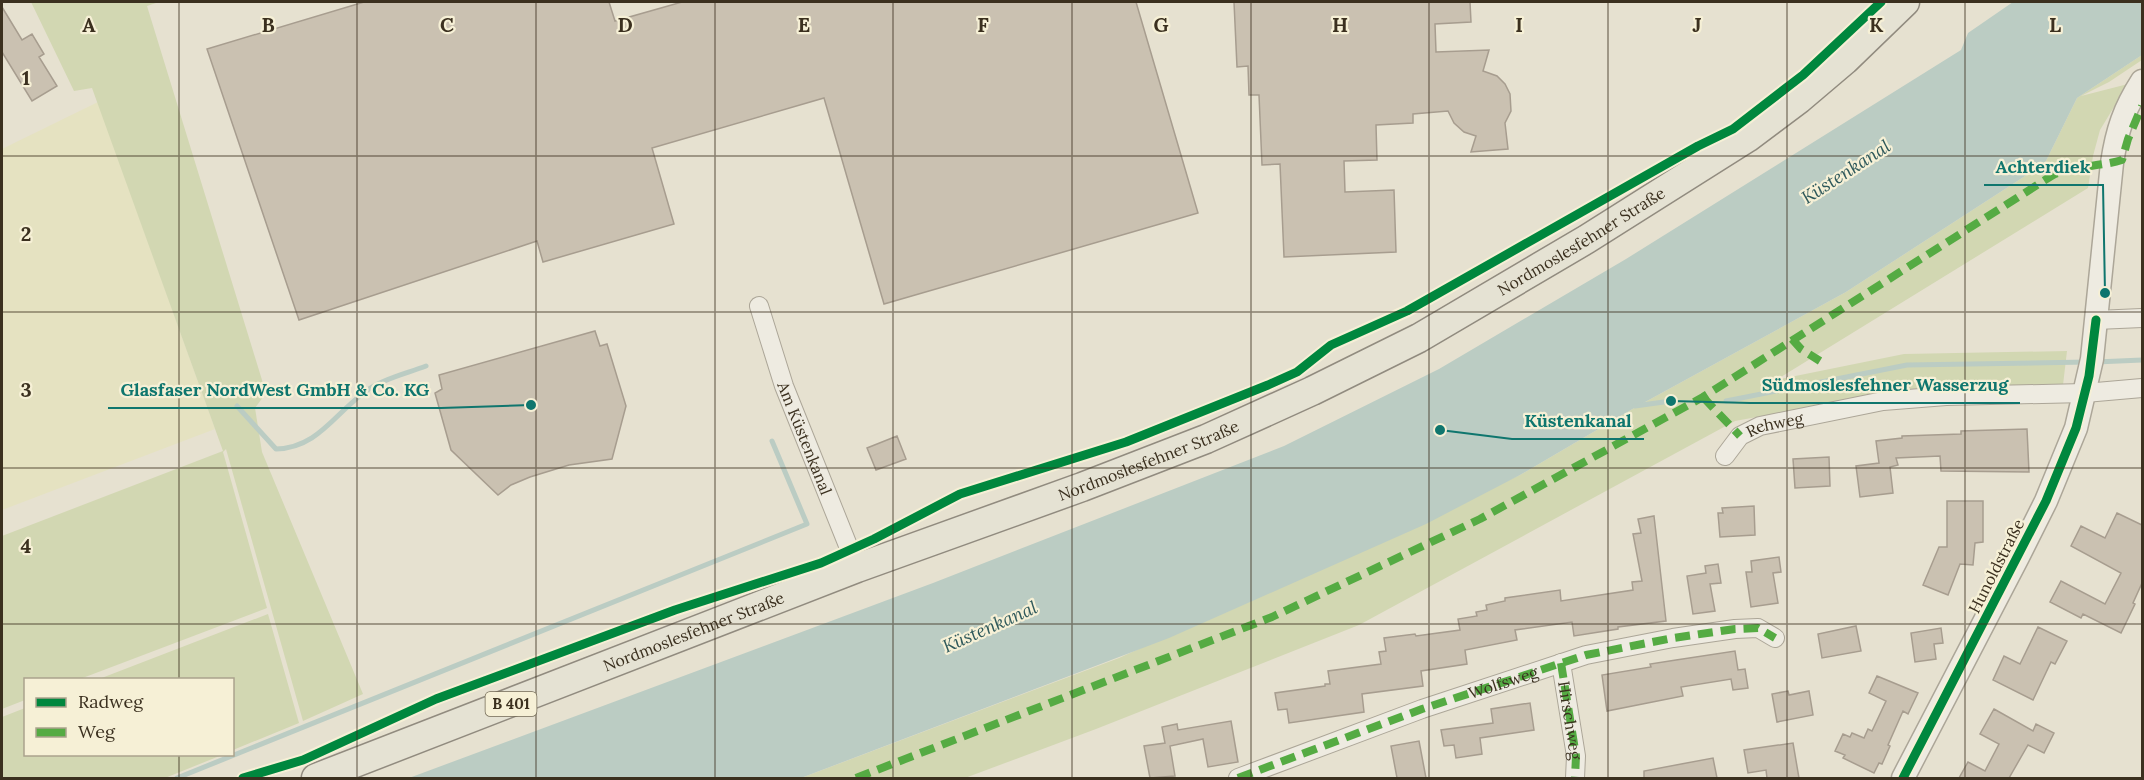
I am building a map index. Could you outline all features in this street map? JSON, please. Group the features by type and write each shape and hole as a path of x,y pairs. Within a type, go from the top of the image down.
{"main road":[{"name":"Nordmoslesfehner Straße","path":"316,778 857,568 1082,487 1206,439 1312,392 1419,338 1587,239 1747,138 1837,66 1905,2"}],"street":[{"name":"Hunoldstraße","path":"1903,778 2046,501 2076,428 2090,368 2117,130 2128,103 2142,81"},
{"name":"Am Küstenkanal","path":"759,306 784,386 857,568"},
{"path":"2096,320 2142,318"},
{"name":"Rehweg","path":"1725,456 1740,436 1760,426 1882,401 1946,396 2090,368 2142,388"},
{"name":"Wolfsweg","path":"1238,778 1422,709 1586,655 1722,631 1758,628 1775,638"},
{"name":"Hirschweg","path":"1562,663 1576,756 1575,778"}],"shaded area":[{"path":"98,102 215,429 2,510 2,149"}],"green space":[{"path":"31,2 159,2 147,6 266,393 255,408 262,452 363,694 303,721 226,449 223,452 267,608 83,678 24,678 24,700 2,709 2,536 223,451 92,88 74,91"},
{"path":"2142,55 2142,60 2109,82 2081,96 2128,84 2100,130 2088,188 1776,380 1904,354 2067,351 2063,385 1907,389 1735,421 1359,625 1096,729 965,778 801,778 1119,658 1520,475 1636,407 1846,292 2045,163 2077,98"},
{"path":"268,614 299,723 234,750 234,678 102,678"},
{"path":"24,708 24,756 220,756 165,778 2,778 2,717"}],"water":[{"path":"2013,2 2142,2 2142,55 2077,98 2045,163 1846,292 1636,407 1520,475 1426,524 1169,638 801,778 409,778 933,583 1284,446 1439,369 1626,259 1961,50 1968,33"}],"building":[{"path":"364,2 609,2 615,21 682,2 1136,2 1198,213 884,304 824,98 652,148 674,224 543,262 537,241 299,320 207,49"},
{"path":"1234,2 1470,2 1471,22 1435,24 1436,52 1489,50 1483,71 1497,76 1505,84 1510,94 1511,111 1505,123 1508,149 1471,152 1476,136 1464,132 1454,123 1448,111 1413,114 1413,123 1376,125 1377,160 1344,161 1345,192 1394,190 1396,252 1284,257 1280,164 1262,165 1259,95 1249,95 1248,66 1237,67"},
{"path":"2,7 22,40 32,34 44,54 39,57 57,86 32,101 2,52"},
{"path":"595,331 600,346 607,344 626,406 612,459 569,465 530,477 511,485 498,495 451,450 435,393 442,389 439,375"},
{"path":"2027,429 2029,472 1941,471 1940,456 1896,458 1898,465 1890,467 1893,493 1860,497 1856,466 1879,463 1876,441 1902,438 1902,436 1961,434 1961,431"},
{"path":"897,436 906,459 876,470 867,448"},
{"path":"1829,457 1830,486 1795,488 1793,459"},
{"path":"1947,501 1983,501 1983,542 1975,543 1973,565 1960,564 1948,595 1923,585 1939,547 1947,547"},
{"path":"1754,506 1755,535 1720,537 1718,513 1723,513 1722,508"},
{"path":"2117,513 2142,525 2142,583 2121,633 2083,614 2081,618 2050,602 2061,581 2105,604 2121,573 2071,546 2081,526 2105,538"},
{"path":"1654,516 1666,621 1618,627 1618,629 1574,636 1572,622 1515,630 1517,640 1465,650 1467,664 1421,671 1423,686 1362,694 1364,712 1289,723 1287,709 1278,710 1275,693 1330,684 1328,671 1381,664 1379,652 1386,651 1384,638 1460,630 1458,619 1477,616 1476,612 1487,610 1486,605 1505,601 1505,598 1560,590 1561,601 1633,590 1632,582 1642,581 1633,534 1641,533 1638,519"},
{"path":"1779,557 1781,572 1773,573 1778,603 1751,607 1746,572 1752,572 1751,561"},
{"path":"1718,564 1721,583 1710,584 1715,611 1693,614 1687,576 1706,573 1705,566"},
{"path":"1856,626 1861,651 1822,658 1818,634"},
{"path":"2038,627 2067,641 2055,664 2051,662 2033,700 1993,680 2004,656 2020,664"},
{"path":"1941,628 1943,643 1934,644 1936,659 1915,662 1911,633"},
{"path":"1735,651 1738,670 1745,669 1748,688 1733,690 1731,679 1681,687 1683,696 1607,711 1602,675 1651,667 1650,664"},
{"path":"1877,676 1918,693 1908,714 1903,711 1882,764 1879,763 1874,773 1843,758 1845,755 1835,751 1843,734 1850,737 1852,733 1864,738 1868,729 1872,731 1886,701 1869,693"},
{"path":"1788,691 1789,695 1809,691 1813,715 1777,722 1772,694"},
{"path":"1530,703 1534,730 1480,738 1482,754 1456,758 1454,745 1444,746 1441,730 1493,723 1491,709"},
{"path":"1994,709 2033,731 2036,724 2054,733 2044,753 2028,745 2009,778 1959,778 1968,762 1985,771 1999,744 1980,734"},
{"path":"1231,721 1238,762 1208,767 1203,739 1170,746 1175,776 1150,778 1144,746 1165,743 1162,727 1177,724 1178,730"},
{"path":"1419,741 1426,778 1397,778 1391,746"},
{"path":"1793,743 1799,778 1767,778 1766,770 1748,773 1744,750"},
{"path":"1713,758 1717,778 1644,778 1644,771"}],"waterway":[{"path":"2096,362 2142,360"},
{"path":"1726,401 1907,365 2087,362"},
{"path":"237,406 276,449 291,447 316,435 375,385 426,366"},
{"path":"1635,406 1671,401"},
{"path":"234,755 807,524 772,441"},
{"path":"177,778 232,756"}],"marked path":[{"path":"856,778 1272,617 1480,519 1703,397 2053,175 2070,169 2122,160 2142,106"},
{"path":"1792,339 1801,349 1820,361"},
{"path":"1703,397 1740,436"},
{"path":"1238,778 1422,709 1586,655 1735,629 1758,628 1775,638"},
{"path":"1561,663 1576,756 1575,778"}],"cycle path":[{"path":"243,778 303,760 436,699 675,610 821,563 874,539 960,494 1126,442 1297,372 1331,345 1407,311 1698,146 1733,129 1803,75 1881,2"},
{"path":"1903,778 2046,501 2076,428 2089,376 2096,320"}],"place":[{"name":"Achterdiek","path":"2105,293"},
{"name":"Südmoslesfehner Wasserzug","path":"1671,401"},
{"name":"Glasfaser NordWest GmbH & Co. KG","path":"531,405"},
{"name":"Küstenkanal","path":"1440,430"}]}
